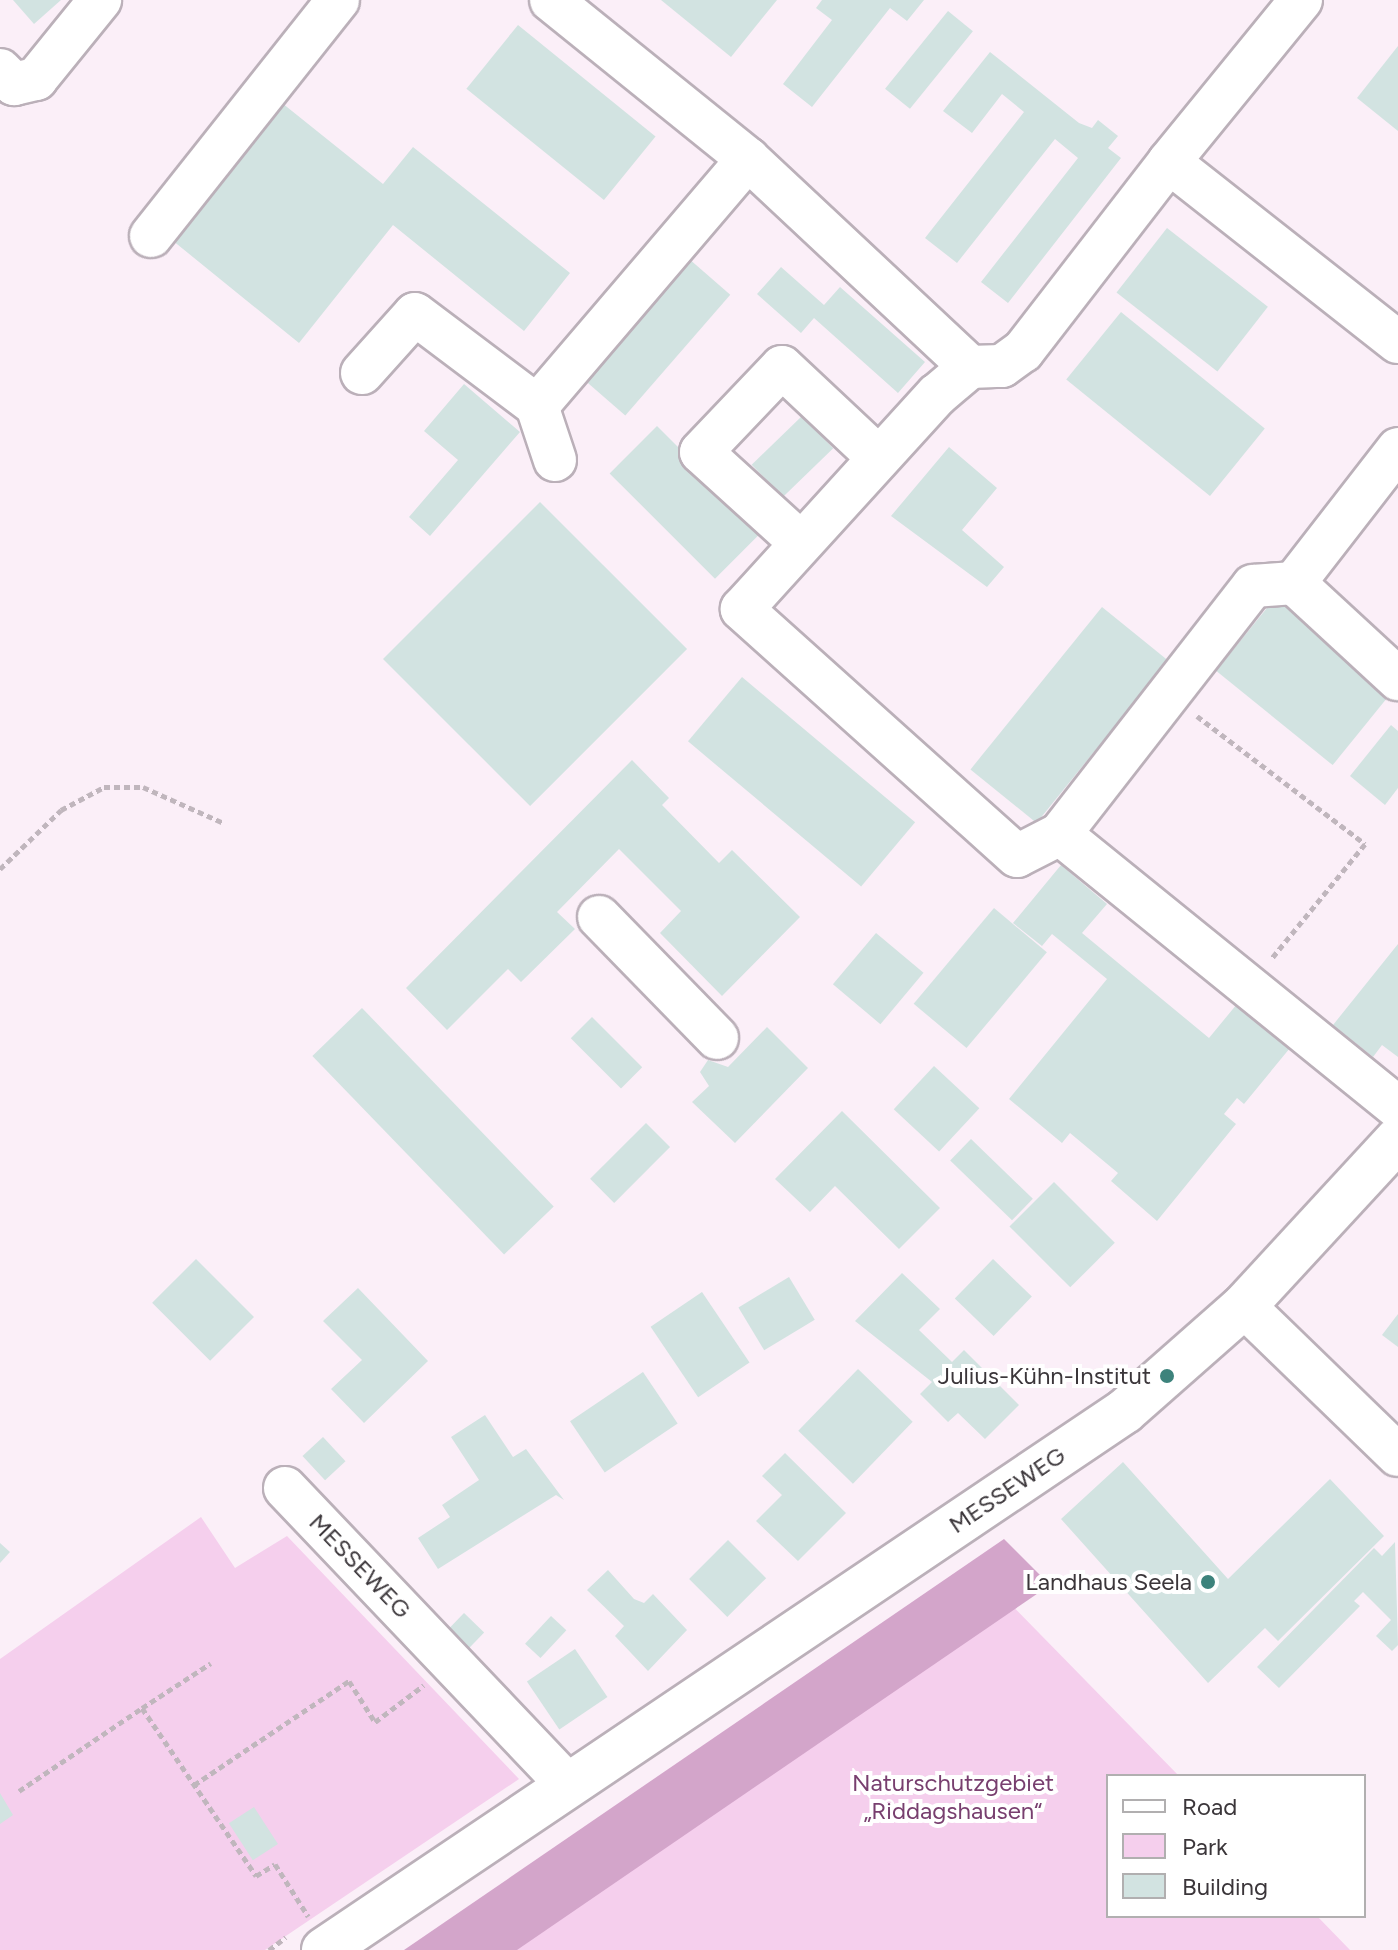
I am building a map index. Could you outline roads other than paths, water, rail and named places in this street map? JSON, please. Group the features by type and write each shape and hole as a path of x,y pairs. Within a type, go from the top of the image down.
{"main road":[{"name":"MESSEWEG","path":"326,1949 1125,1411 1244,1306 1398,1139"}],"street":[{"path":"7,77 36,79 100,0"},
{"path":"151,236 338,0"},
{"path":"551,0 748,159 970,367"},
{"path":"1301,0 1169,162 1023,351 1002,366 970,367 878,457 742,609 1017,856 1060,834 1253,586 1294,583 1398,679"},
{"path":"537,406 748,159"},
{"path":"1169,162 1398,342"},
{"path":"362,373 415,314 537,406 555,460"},
{"path":"801,543 701,452 782,367 878,457"},
{"path":"1294,583 1398,449"},
{"path":"1060,834 1398,1108"},
{"path":"599,917 717,1038"},
{"path":"1244,1306 1398,1455"},
{"name":"MESSEWEG","path":"285,1488 567,1784"}],"place":[{"name":"Julius-Kühn-Institut","path":"1167,1376"},
{"name":"Landhaus Seela","path":"1208,1582"}],"park label":[{"name":"Naturschutzgebiet „Riddagshausen“","path":"953,1797"}]}
